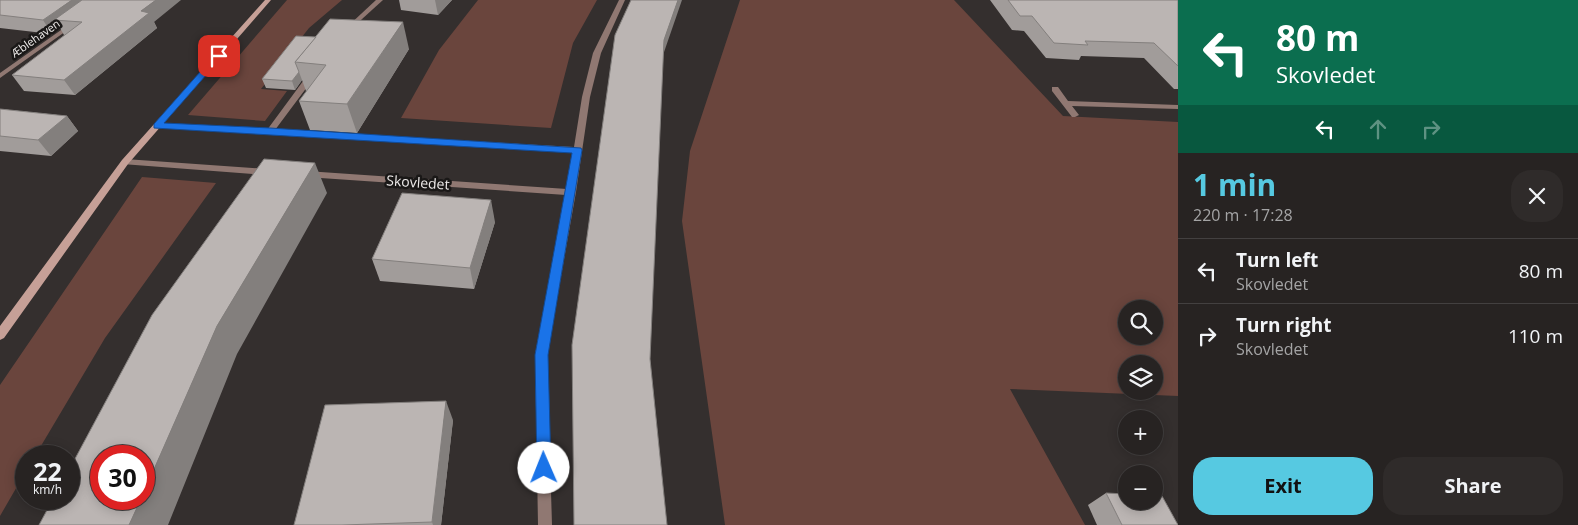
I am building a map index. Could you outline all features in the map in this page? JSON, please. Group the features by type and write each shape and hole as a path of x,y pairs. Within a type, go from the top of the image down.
{"street":[{"path":"0,335 125,162 268,0"},
{"path":"341,36 380,0"},
{"path":"545,525 542,355 586,96 597,53 622,0"},
{"name":"Æblehaven","path":"0,76 76,22"},
{"path":"270,131 317,68"},
{"path":"1055,89 1075,114"},
{"path":"1066,103 1178,107"},
{"path":"157,126 578,150"},
{"path":"125,162 266,174"},
{"name":"Skovledet","path":"294,174 571,192"}],"shaded area":[{"path":"287,0 342,0 309,28 261,89 287,91 265,121 188,115"},
{"path":"478,0 597,0 573,43 551,128 401,118 439,50"},
{"path":"740,0 954,0 1063,116 1178,122 1178,396 1163,395 1163,355 1118,355 1118,394 1010,389 1085,525 725,525 682,221 690,151"},
{"path":"142,177 216,183 105,338 42,445 15,445 15,490 0,516 0,385"}],"building":[{"path":"0,0 72,0 43,20 0,15"},
{"path":"82,0 156,0 141,11 149,13 64,80 12,75 82,22 54,20"},
{"path":"631,0 678,0 664,40 650,359 667,525 574,525 572,345 615,35"},
{"path":"1008,0 1178,0 1178,66 1154,43 1085,41 1088,45 1054,43 1032,16 1020,16"},
{"path":"330,19 403,22 347,104 299,101 326,65 295,62"},
{"path":"296,36 316,37 295,62 299,72 292,81 262,79"},
{"path":"0,109 67,116 38,140 0,136"},
{"path":"264,159 315,163 217,326 155,467 155,445 90,445 90,510 136,510 129,525 39,525 47,510 80,510 80,449 152,315"},
{"path":"402,193 491,200 470,268 372,259"},
{"path":"446,401 432,522 294,525 325,405"},
{"path":"1106,493 1118,494 1118,510 1163,510 1163,498 1178,525 1122,525"}],"route":[{"path":"219,56 157,126 578,150 542,355 544,468"}]}
